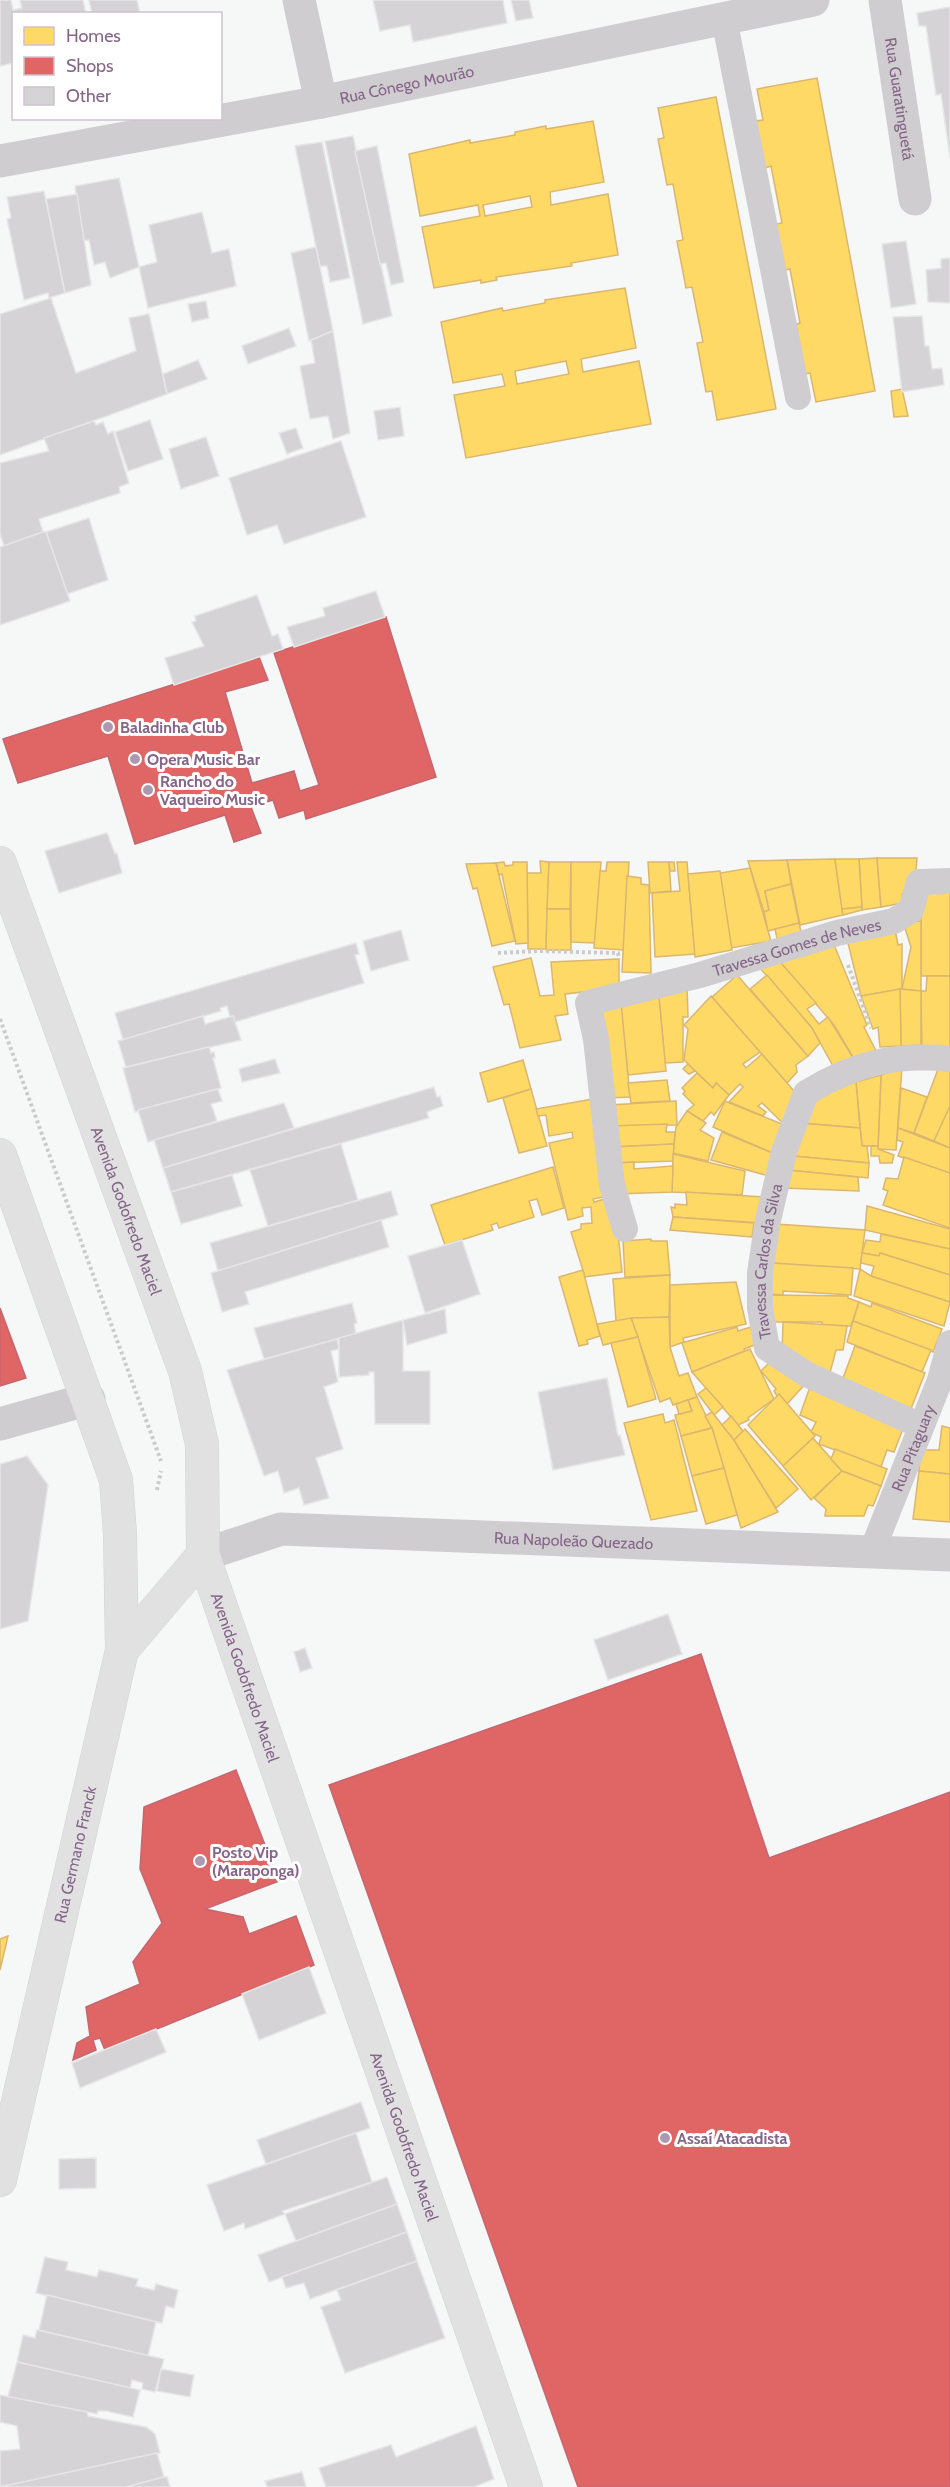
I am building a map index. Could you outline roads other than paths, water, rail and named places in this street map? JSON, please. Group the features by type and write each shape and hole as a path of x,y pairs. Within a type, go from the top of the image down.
{"main road":[{"name":"Avenida Godofredo Maciel","path":"0,863 184,1371 202,1444 203,1555 526,2487"},
{"path":"0,1155 89,1398 116,1480 120,1534 122,1650"},
{"name":"Rua Germano Franck","path":"0,2180 122,1650 203,1555"}],"street":[{"path":"299,0 321,102"},
{"name":"Rua Cônego Mourão","path":"0,161 321,102 813,0"},
{"name":"Rua Guaratinguetá","path":"885,0 915,200"},
{"path":"0,1425 89,1398"},
{"name":"Rua Napoleão Quezado","path":"203,1555 281,1529 950,1555"}],"lane":[{"path":"724,18 798,397"},
{"name":"Travessa Gomes de Neves","path":"625,1229 612,1185 596,1039 588,1003 700,975 837,933 894,921 911,910 919,882 950,881"},
{"name":"Travessa Carlos da Silva","path":"921,1426 806,1374 767,1348 760,1308 760,1273 768,1220 791,1133 806,1093 860,1066 914,1055 950,1059"},
{"name":"Rua Pitaguary","path":"872,1551 940,1380 950,1343"}],"place":[{"name":"Baladinha Club","path":"108,727"},
{"name":"Opera Music Bar","path":"135,759"},
{"name":"Rancho do Vaqueiro Music","path":"148,790"},
{"name":"Posto Vip (Maraponga)","path":"200,1861"},
{"name":"Assaí Atacadista","path":"665,2138"}]}
